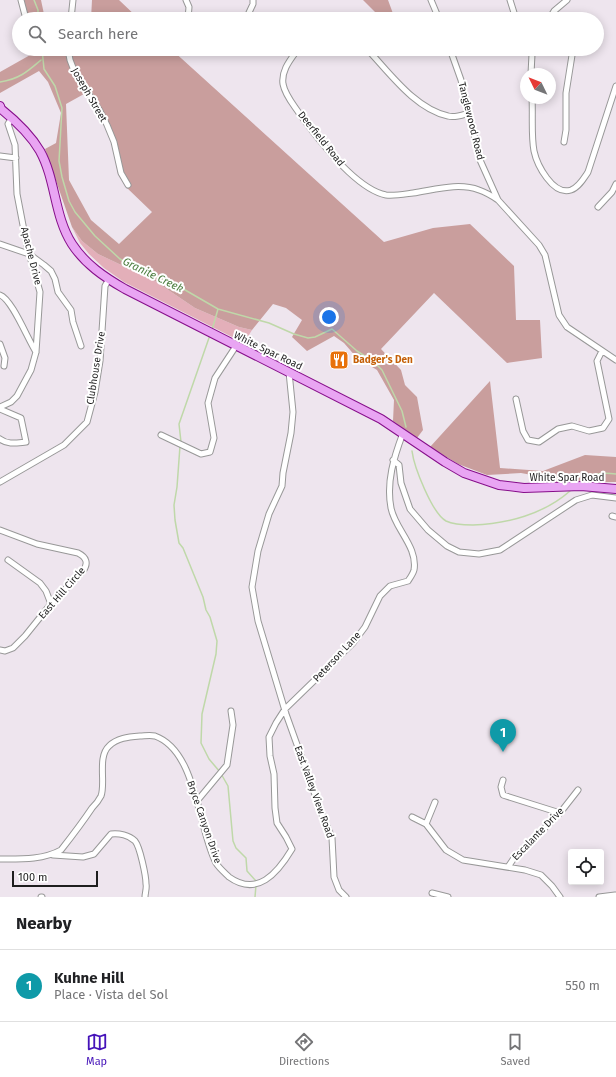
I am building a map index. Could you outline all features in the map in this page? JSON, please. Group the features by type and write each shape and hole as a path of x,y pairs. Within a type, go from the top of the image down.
{"main road":[{"name":"White Spar Road","path":"0,108 29,134 41,152 65,231 72,243 89,264 125,289 381,419 464,473 499,485 524,488 581,486 616,489"}],"street":[{"path":"21,0 24,12"},
{"path":"72,12 73,0"},
{"path":"186,0 188,12"},
{"path":"249,12 253,0"},
{"path":"431,0 436,12"},
{"path":"510,0 514,12"},
{"path":"553,12 567,0"},
{"name":"Joseph Street","path":"69,56 76,73 100,111 114,142 120,173 128,185"},
{"name":"Deerfield Road","path":"293,56 284,70 283,84 288,97 314,133 342,167 370,188 386,195 406,194 459,186 478,190 498,200"},
{"path":"374,56 406,90 430,110 449,116 458,116 469,113"},
{"name":"Tanglewood Road","path":"452,56 461,80 480,160 498,200 539,245 545,255 559,315 567,327 616,360"},
{"path":"532,68 533,56"},
{"path":"564,142 566,130 566,93 572,56"},
{"path":"532,104 534,151 540,166 549,182 560,190 571,190 580,183 588,172 616,86"},
{"name":"Apache Drive","path":"0,408 11,402 20,390 31,370 36,352 40,292 29,254 17,194 15,145 8,124 12,118"},
{"path":"0,156 16,158"},
{"path":"598,207 612,192 616,184"},
{"path":"0,244 29,254 50,271 55,279 58,292 71,310 81,346"},
{"name":"Clubhouse Drive","path":"1,479 64,445 87,422 95,392 100,361 105,286 109,279"},
{"path":"0,295 4,296 15,313 24,328 28,340 36,352"},
{"path":"0,344 5,358 4,366"},
{"path":"161,435 201,454 210,452 214,438 208,403 215,378 236,346"},
{"path":"516,399 523,431 528,440 539,442 558,429 572,426 589,431 602,428 610,419 597,361 602,350"},
{"path":"285,710 258,622 252,587 258,551 269,514 282,486 283,473 291,434 293,412 289,372"},
{"path":"0,408 21,418 26,442 7,443 0,439"},
{"name":"Peterson Lane","path":"285,710 353,643 365,627 380,596 390,586 408,581 414,571 414,557 391,509 389,491 393,460 403,433"},
{"path":"393,460 399,466 401,483 410,509 428,530 447,546 459,552 479,554 500,550 576,500 592,495 616,498"},
{"name":"East Hill Circle","path":"0,530 37,544 78,552 86,559 86,567 83,571 51,604 25,636 13,648 5,651 0,650"},
{"path":"8,560 40,583 46,591 51,604"},
{"name":"Bryce Canyon Drive","path":"52,855 61,850 101,796 102,762 107,747 117,740 133,737 154,736 168,744 181,759 194,788 203,827 216,865 234,882 250,889 259,887 270,878 286,860 292,849 277,824 274,808 274,774 269,737 285,710"},
{"name":"East Valley View Road","path":"285,710 323,817 332,838 334,877 339,890 346,897"},
{"path":"197,801 227,765 233,725 231,711"},
{"path":"503,780 501,787 503,795 560,813"},
{"name":"Escalante Drive","path":"560,897 552,886 541,876 525,870 508,867 514,858 560,813 578,790"},
{"path":"426,824 435,802"},
{"path":"412,817 426,824 446,850 463,860 508,867"},
{"path":"0,859 30,858 52,855 83,857 94,854 111,834 116,833 129,836 136,843 144,870 147,885 145,897"},
{"path":"432,893 448,897"},
{"path":"599,897 615,895"}],"shaded area":[{"path":"23,0 41,0 44,12 26,12"},
{"path":"92,0 119,0 132,12 91,12"},
{"path":"363,0 388,0 392,12 375,12"},
{"path":"28,56 179,56 384,242 433,228 470,224 514,266 516,320 540,320 542,358 507,363 434,293 381,349 401,370 405,385 417,397 423,430 417,438 393,421 394,400 377,370 357,358 344,343 334,336 307,351 292,337 302,320 286,308 273,304 252,330 239,327 195,308 155,281 98,254 82,241 72,227 45,149 56,143 61,113 48,82 39,71 0,93 0,72","holes":["84,94 98,112 112,142 118,174 126,187 152,212 119,244 91,220 69,180 66,104"]},
{"path":"72,227 82,241 98,254 155,281 195,308 239,327 252,330 244,343 124,282 104,268 89,254 80,243"},
{"path":"490,381 500,468 543,471 585,455 616,457 616,482 555,483 543,477 521,473 487,475 458,464 430,447"}],"waterway":[{"name":"Granite Creek","path":"34,0 38,12"},
{"name":"Granite Creek","path":"43,56 44,69 55,86 62,108 59,161 62,177 69,201 75,212 95,236 120,259 136,269 173,283 218,309 269,323 294,334 308,338 315,337 332,329 382,370 402,411 406,427"},
{"path":"0,82 12,79 22,74 41,60"},
{"path":"212,330 218,309"},
{"path":"181,442 179,424 210,335"},
{"path":"180,446 174,505 179,543 183,548 203,597 217,641 216,654 202,714 201,743 209,759 220,772 228,786 233,841 236,848 246,858 247,871 256,881"},
{"name":"Granite Creek","path":"412,451 416,468 430,500 441,516 446,521 452,523 473,525 512,520 537,512 549,506 570,491"},
{"name":"Granite Creek","path":"581,482 598,474 616,474"},
{"path":"255,897 256,885"}],"place":[{"name":"Badger's Den","path":"339,360"},
{"name":"Kuhne Hill","path":"503,752"}]}
